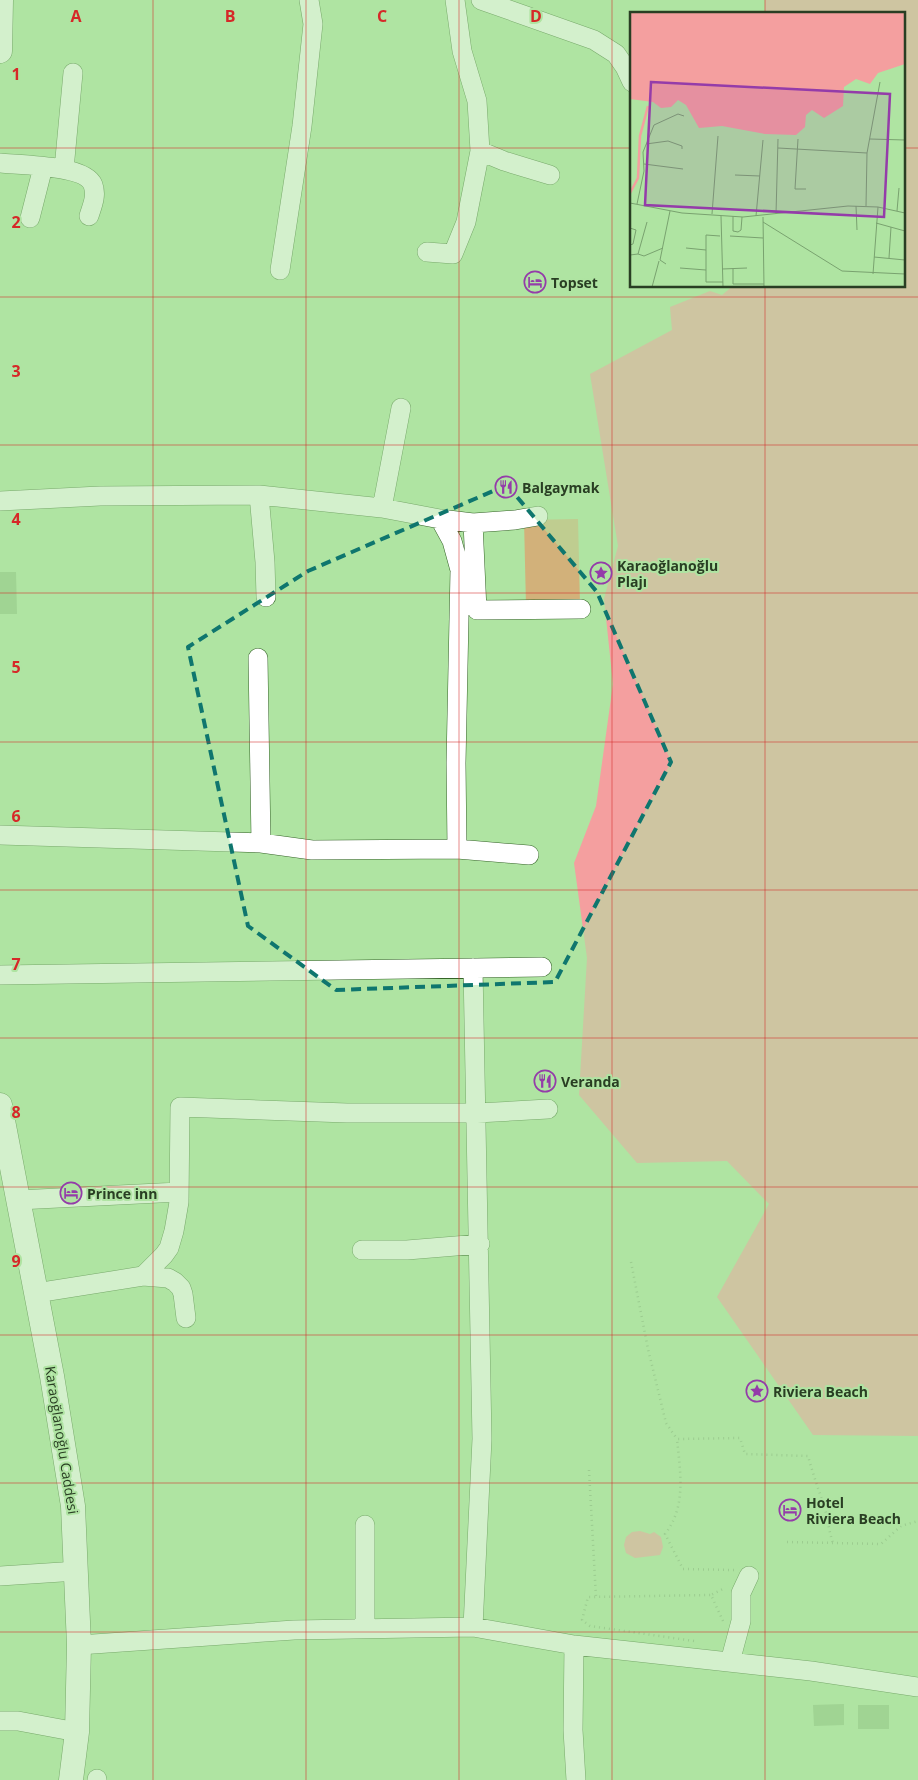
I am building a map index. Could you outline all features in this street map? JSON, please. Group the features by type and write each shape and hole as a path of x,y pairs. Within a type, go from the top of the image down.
{"main road":[{"path":"0,51 1,0"},
{"name":"Karaoğlanoğlu Caddesi","path":"0,1105 74,1506 79,1645 77,1732 72,1780"}],"street":[{"path":"280,270 302,126 312,24 310,0"},
{"path":"427,252 453,254 466,222 480,151 477,101 462,51 455,0"},
{"path":"481,0 594,40 616,54 630,78"},
{"path":"64,169 73,73"},
{"path":"480,151 504,162 550,175"},
{"path":"0,163 64,169 84,176 92,183 95,196 89,216"},
{"path":"30,218 43,167"},
{"path":"382,508 401,408"},
{"path":"259,495 266,597"},
{"path":"0,501 100,496 259,495 382,508 473,523 515,520 538,516"},
{"path":"440,519 452,541 460,570 456,848"},
{"path":"473,523 477,610 581,610"},
{"path":"258,658 262,844"},
{"path":"0,835 262,844 312,850 456,848 529,855"},
{"path":"0,975 542,967"},
{"path":"473,968 480,1244 482,1439 473,1627"},
{"path":"143,1276 169,1248 176,1224 179,1192 180,1106 347,1113 477,1113 548,1109"},
{"path":"18,1200 179,1192"},
{"path":"362,1250 408,1250 480,1244"},
{"path":"36,1293 143,1276 168,1278 178,1284 183,1294 186,1318"},
{"path":"365,1526 366,1628"},
{"path":"0,1576 77,1570"},
{"path":"730,1662 741,1621 743,1573"},
{"path":"79,1645 294,1630 473,1627 574,1645 811,1671 918,1687"},
{"path":"574,1645 573,1730 576,1780"},
{"path":"0,1721 18,1722 77,1732"}],"path":[{"path":"631,1262 648,1349 666,1423 677,1439 681,1489 673,1524 665,1534 676,1559 683,1568 743,1573"},
{"path":"677,1439 740,1438 745,1454 808,1456 833,1543"},
{"path":"590,1470 596,1597"},
{"path":"787,1542 881,1544 902,1526 918,1521"},
{"path":"698,1641 590,1626 582,1620 588,1597 711,1595 732,1584"},
{"path":"711,1595 724,1620 722,1628"}],"highlighted area":[{"path":"507,485 597,592 671,762 555,982 336,990 248,926 188,647 308,571"}],"shaded area":[{"path":"765,0 918,0 918,1436 813,1435 717,1297 769,1204 727,1161 637,1163 579,1095 587,958 574,863 596,806 613,684 604,599 618,546 590,374 672,330 670,307 710,291 722,295 731,288 906,288 906,12 765,12"},
{"path":"578,519 580,605 526,606 524,520"},
{"path":"640,1531 650,1534 654,1532 661,1537 663,1547 660,1555 635,1558 626,1553 624,1545 626,1537 632,1532"}],"building":[{"path":"0,572 16,572 17,614 0,614"},
{"path":"844,1704 844,1725 814,1726 813,1705"},
{"path":"858,1705 889,1705 889,1729 858,1729"}],"place":[{"name":"Topset","path":"535,282"},
{"name":"Balgaymak","path":"506,487"},
{"name":"Karaoğlanoğlu Plajı","path":"601,573"},
{"name":"Veranda","path":"545,1081"},
{"name":"Prince inn","path":"71,1193"},
{"name":"Riviera Beach","path":"757,1391"},
{"name":"Hotel Riviera Beach","path":"790,1510"}]}
